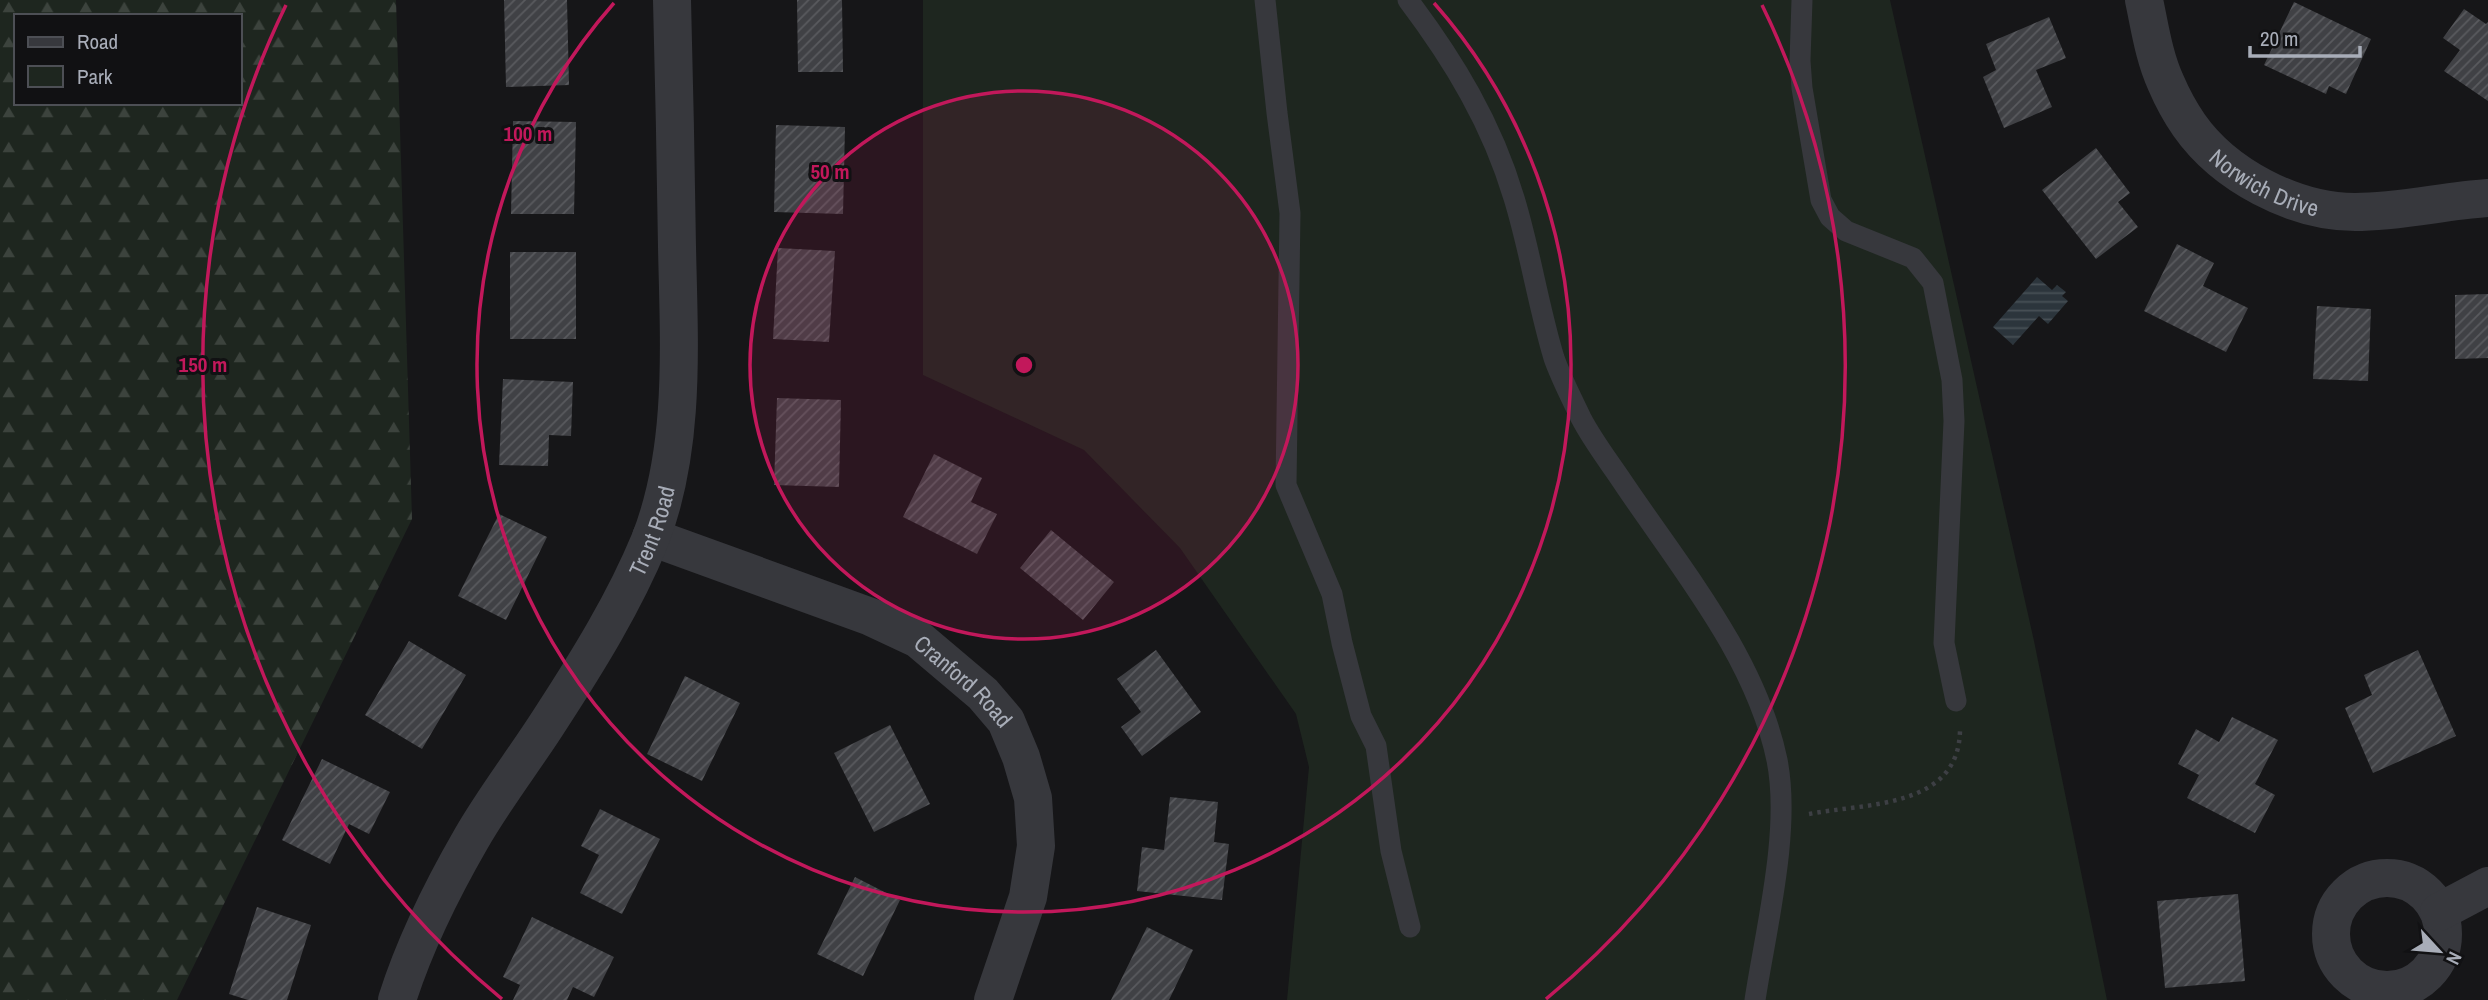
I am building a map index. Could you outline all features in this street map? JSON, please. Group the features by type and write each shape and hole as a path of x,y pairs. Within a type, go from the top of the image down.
{"street":[{"name":"Trent Road","path":"397,1000 419,937 450,877 472,837 552,718 610,623 651,537 666,481 678,400 672,0"},
{"name":"Norwich Drive","path":"2144,0 2156,57 2189,127 2247,180 2299,202 2353,212 2488,198"},
{"name":"Cranford Road","path":"651,537 871,617 918,639 983,694 1006,721 1021,757 1033,798 1036,846 1028,897 993,1000"},
{"path":"2439,912 2488,886"}],"lane":[{"path":"1265,0 1290,213 1286,485 1332,594 1361,716 1376,746 1391,851 1409,927"},
{"path":"1408,0 1457,68 1474,97 1498,152 1520,217 1555,361 1582,419 1714,616 1745,669 1760,703 1778,763 1781,818 1755,1000"},
{"path":"1802,0 1802,88 1824,208 1837,225 1846,231 1913,258 1933,283 1952,380 1954,421 1944,643 1956,701"}],"path":[{"path":"1781,818 1909,798 1935,785 1954,763 1960,744 1960,720 1956,701"}],"green space":[{"path":"0,0 396,0 412,519 177,1000 0,1000"},
{"path":"923,0 1890,0 2034,641 2107,1000 1287,1000 1309,767 1296,714 1180,548 1084,450 923,375"}],"shaded area":[{"path":"2037,277 2052,290 2057,285 2066,292 2062,296 2068,301 2048,324 2039,316 2013,345 1993,327"}],"building":[{"path":"504,0 567,0 569,85 506,87"},
{"path":"797,0 842,0 843,72 798,72"},
{"path":"2294,2 2371,39 2346,94 2329,86 2326,94 2264,65"},
{"path":"2464,9 2486,24 2488,22 2488,101 2444,71 2460,50 2443,38"},
{"path":"2049,17 2066,58 2036,70 2052,107 2004,128 1983,77 1996,70 1986,44"},
{"path":"513,121 576,122 574,214 511,214"},
{"path":"776,125 845,127 843,214 774,212"},
{"path":"2096,148 2130,193 2118,202 2138,227 2096,259 2042,190"},
{"path":"2177,244 2214,263 2203,286 2248,308 2226,352 2144,311"},
{"path":"778,248 835,251 829,342 773,339"},
{"path":"510,252 576,252 576,339 510,339"},
{"path":"2488,294 2488,358 2455,359 2455,295"},
{"path":"2317,306 2371,309 2368,381 2313,379"},
{"path":"503,379 573,382 571,436 549,435 548,466 499,465"},
{"path":"777,398 841,400 839,487 774,485"},
{"path":"934,454 982,478 971,502 997,514 977,554 903,517"},
{"path":"499,514 547,537 506,620 458,596"},
{"path":"1051,530 1114,582 1083,620 1020,568"},
{"path":"409,641 466,675 422,749 365,715"},
{"path":"1156,650 1201,712 1142,756 1121,727 1141,712 1117,679"},
{"path":"2418,650 2456,736 2373,773 2345,708 2372,695 2364,675"},
{"path":"685,676 740,703 702,781 647,754"},
{"path":"2232,717 2278,740 2255,784 2275,795 2255,833 2187,798 2199,775 2178,764 2196,729 2219,742"},
{"path":"890,725 930,804 874,832 834,753"},
{"path":"322,759 390,792 369,834 349,824 330,864 282,840"},
{"path":"1170,797 1218,802 1214,842 1229,844 1222,900 1137,891 1142,847 1164,850"},
{"path":"600,809 660,839 622,914 580,893 599,855 581,846"},
{"path":"855,877 900,900 863,976 817,954"},
{"path":"2238,894 2245,981 2165,988 2157,901"},
{"path":"257,907 311,925 287,1000 248,1000 229,994"},
{"path":"532,917 614,957 594,997 573,987 567,1000 513,1000 520,985 503,977"},
{"path":"1147,927 1193,950 1169,1000 1111,1000"}]}
